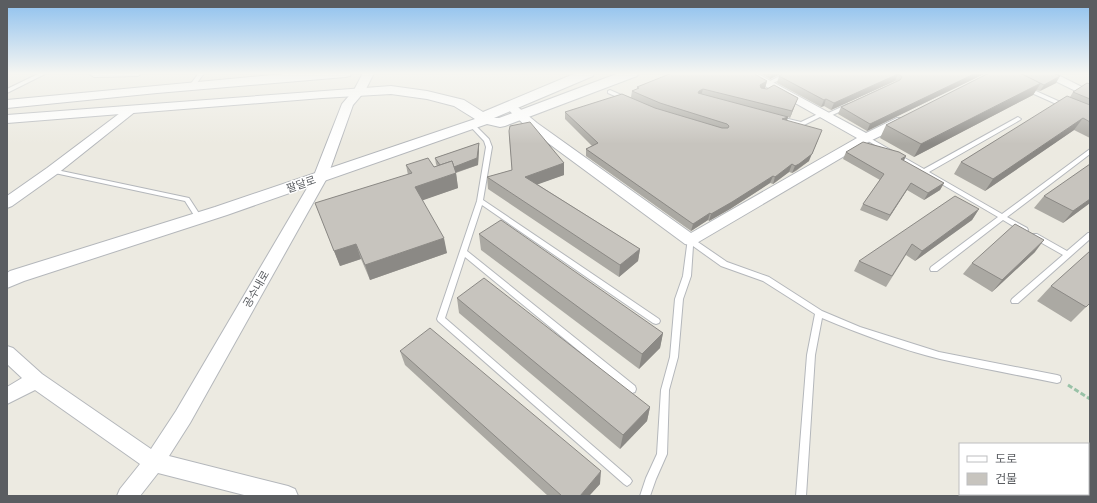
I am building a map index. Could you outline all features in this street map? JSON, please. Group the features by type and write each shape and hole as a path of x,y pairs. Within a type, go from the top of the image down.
{"street":[{"path":"7,104 84,96"},
{"path":"7,119 290,96"},
{"name":"공수내로","path":"127,496 154,462 183,417 320,178 348,104 354,96"},
{"path":"433,96 459,103 479,122 500,123 573,96"},
{"name":"팔달로","path":"7,281 17,276 320,178 479,122 489,114 530,96"},
{"path":"788,96 866,138"},
{"path":"509,105 533,126 690,240 866,138 915,114"},
{"path":"7,203 52,172 132,109"},
{"path":"7,353 36,380 154,462 288,496"},
{"path":"7,396 36,380"}],"lane":[{"path":"620,96 635,103"},
{"path":"1043,96 1070,109"},
{"path":"773,117 802,124 853,103"},
{"path":"924,172 1018,119"},
{"path":"479,122 489,147 480,201 441,319 626,481"},
{"path":"866,138 1068,255"},
{"path":"934,269 1090,151"},
{"path":"52,172 187,200 199,218"},
{"path":"480,201 656,321"},
{"path":"1015,301 1090,235"},
{"path":"690,240 724,264 766,279 819,313 892,341 939,355 1057,379"},
{"path":"645,496 662,454 665,390 674,357 679,300 687,276 690,240"},
{"path":"463,251 632,389"},
{"path":"801,496 811,355 819,313"}],"path":[{"path":"1057,379 1090,399"}],"building":[{"path":"614,96 628,96 655,108 722,128 728,128 729,126 727,124 660,103 645,96 711,96 788,117 782,119 822,130 812,154 799,164 795,166 792,164 775,177 773,176 732,202 711,214 710,213 693,224 586,149 598,143 565,112"},
{"path":"733,96 795,96 798,98 792,111"},
{"path":"817,96 848,96 834,103 826,99 824,100"},
{"path":"864,96 927,96 870,124 841,107"},
{"path":"943,96 1014,96 921,144 886,125"},
{"path":"1066,96 1090,105 1090,122 1083,118 993,179 961,162"},
{"path":"530,122 564,163 525,177 640,249 620,265 487,177 512,170 509,131 510,126"},
{"path":"863,142 899,152 906,156 901,159 944,183 928,193 911,183 890,215 863,204 884,174 846,152"},
{"path":"479,143 477,158 454,167 452,161 440,165 435,158"},
{"path":"428,158 434,167 452,161 456,173 415,187 444,238 365,265 356,244 334,251 315,203 412,173 406,165"},
{"path":"1090,164 1090,199 1073,211 1044,196"},
{"path":"955,196 979,209 922,251 912,244 892,276 859,261"},
{"path":"501,220 663,333 642,354 479,234"},
{"path":"1015,224 1044,240 1002,280 972,263"},
{"path":"1090,251 1090,303 1086,307 1051,286"},
{"path":"484,278 650,407 623,435 457,298"},
{"path":"430,328 601,471 580,496 562,496 400,351"}]}
